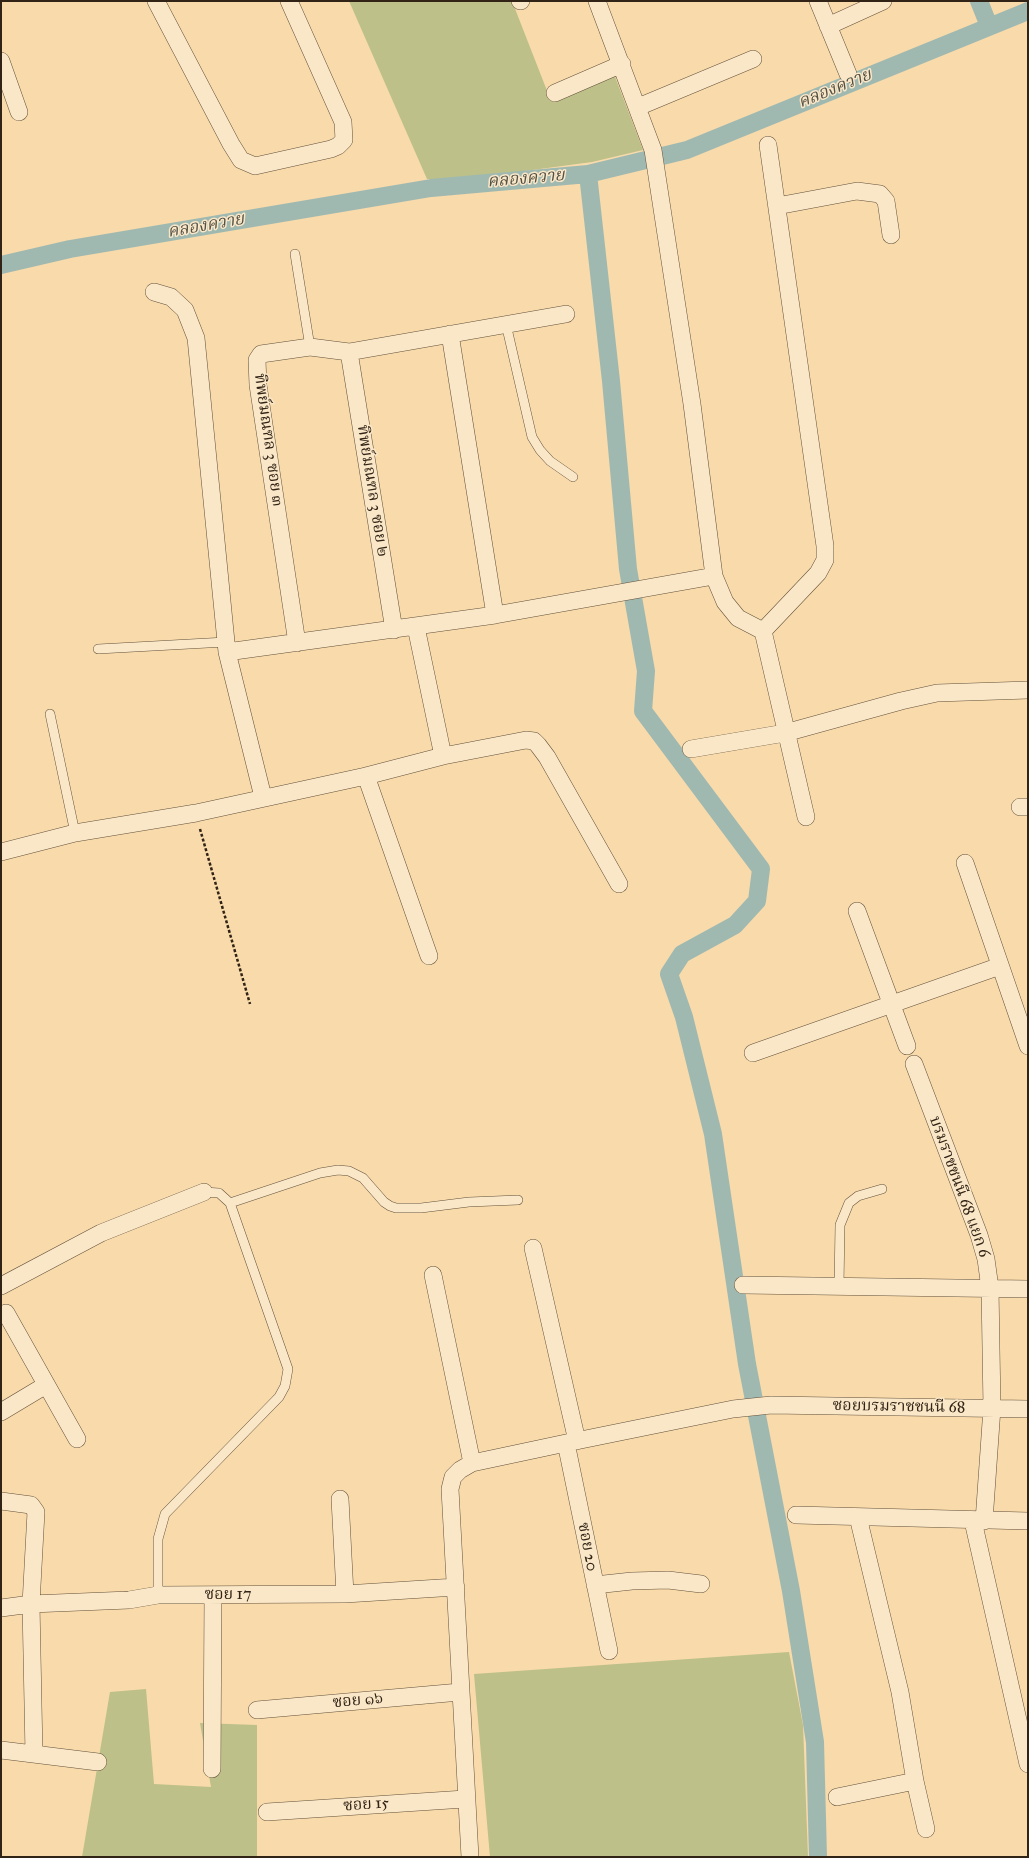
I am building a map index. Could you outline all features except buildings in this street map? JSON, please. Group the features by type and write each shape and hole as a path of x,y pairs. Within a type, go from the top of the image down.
{"street":[{"path":"156,1 240,160 255,166 331,149 338,146 344,140 343,122 289,1"},
{"path":"597,1 638,107 653,150 659,178 692,404 714,576 725,602 738,618 763,631"},
{"path":"818,1 848,74"},
{"path":"828,26 883,1"},
{"path":"638,107 753,59"},
{"path":"1,61 18,112"},
{"path":"555,93 622,64"},
{"path":"763,631 818,572 825,560 823,531 768,145"},
{"path":"777,206 857,191 880,194 886,201 891,235"},
{"path":"154,292 171,297 186,310 196,338 227,647 263,797"},
{"name":"ทิพย์มณฑล 3 ซอย ๓","path":"298,643 258,385 257,360 262,354 272,351 310,348 349,352 566,314"},
{"path":"450,334 495,615"},
{"name":"ทิพย์มณฑล 3 ซอย ๒","path":"349,352 394,630"},
{"path":"227,647 298,643 416,627 495,615 714,576"},
{"path":"416,627 443,756"},
{"path":"763,631 785,733 806,817"},
{"path":"691,749 785,733 901,701 937,693 1028,690"},
{"path":"1,852 76,833 196,813 263,797 366,776 443,756 526,740 534,741 538,744 619,884"},
{"path":"366,776 429,956"},
{"path":"965,863 1028,1046"},
{"path":"856,911 906,1046"},
{"path":"753,1053 1000,966"},
{"name":"บรมราชชนนี 68 แยก 6","path":"914,1064 979,1235 986,1259 990,1288 992,1408 978,1521 1028,1764"},
{"path":"1,1286 101,1233 204,1192"},
{"name":"ซอย 20","path":"533,1248 572,1442 595,1585 609,1651"},
{"path":"433,1275 472,1463 453,1477 450,1489 456,1587 465,1798 470,1857"},
{"path":"743,1285 1028,1289"},
{"path":"6,1313 76,1439"},
{"path":"1,1412 46,1385"},
{"name":"ซอยบรมราชชนนี 68","path":"472,1463 733,1409 771,1405 1028,1409"},
{"path":"340,1499 345,1594"},
{"path":"1,1501 31,1506 36,1512 31,1604 34,1754"},
{"path":"796,1515 978,1521 1028,1521"},
{"path":"858,1517 900,1692 915,1781 926,1829"},
{"path":"595,1585 632,1581 668,1580 701,1584"},
{"name":"ซอย 17","path":"1,1608 31,1604 129,1600 158,1595 345,1594 456,1587"},
{"path":"212,1769 213,1595"},
{"name":"ซอย ๑๖","path":"257,1710 460,1692"},
{"path":"1,1750 98,1762"},
{"path":"837,1797 915,1781"},
{"name":"ซอย 15","path":"267,1812 465,1798"}],"lane":[{"path":"295,254 310,348"},
{"path":"506,324 532,437 540,450 550,461 573,477"},
{"path":"98,649 227,647"},
{"path":"50,714 76,833"},
{"path":"230,1203 320,1173 338,1170 349,1170 363,1178 384,1202 396,1208 421,1208 469,1202 518,1200"},
{"path":"839,1286 838,1245 840,1225 849,1203 858,1196 882,1189"},
{"path":"158,1595 158,1539 165,1514 279,1397 286,1380 288,1369 230,1203 219,1193 204,1192"}],"path":[{"path":"196,813 250,1004"}],"green space":[{"path":"349,1 512,1 551,101 614,74 643,150 592,162 465,179 427,179"},
{"path":"789,1652 803,1725 808,1857 490,1857 474,1674"},
{"path":"146,1689 154,1784 211,1787 200,1723 257,1725 257,1857 82,1857 110,1692"}],"waterway":[{"path":"979,1 989,26"},
{"name":"คลองควาย","path":"1,265 70,249 431,188 588,174 687,150 1028,11"},
{"path":"588,174 611,381 628,569 646,671 643,711 761,869 757,901 735,925 682,954 669,974 684,1017 713,1134 747,1364 791,1591 815,1742 818,1857"}]}
